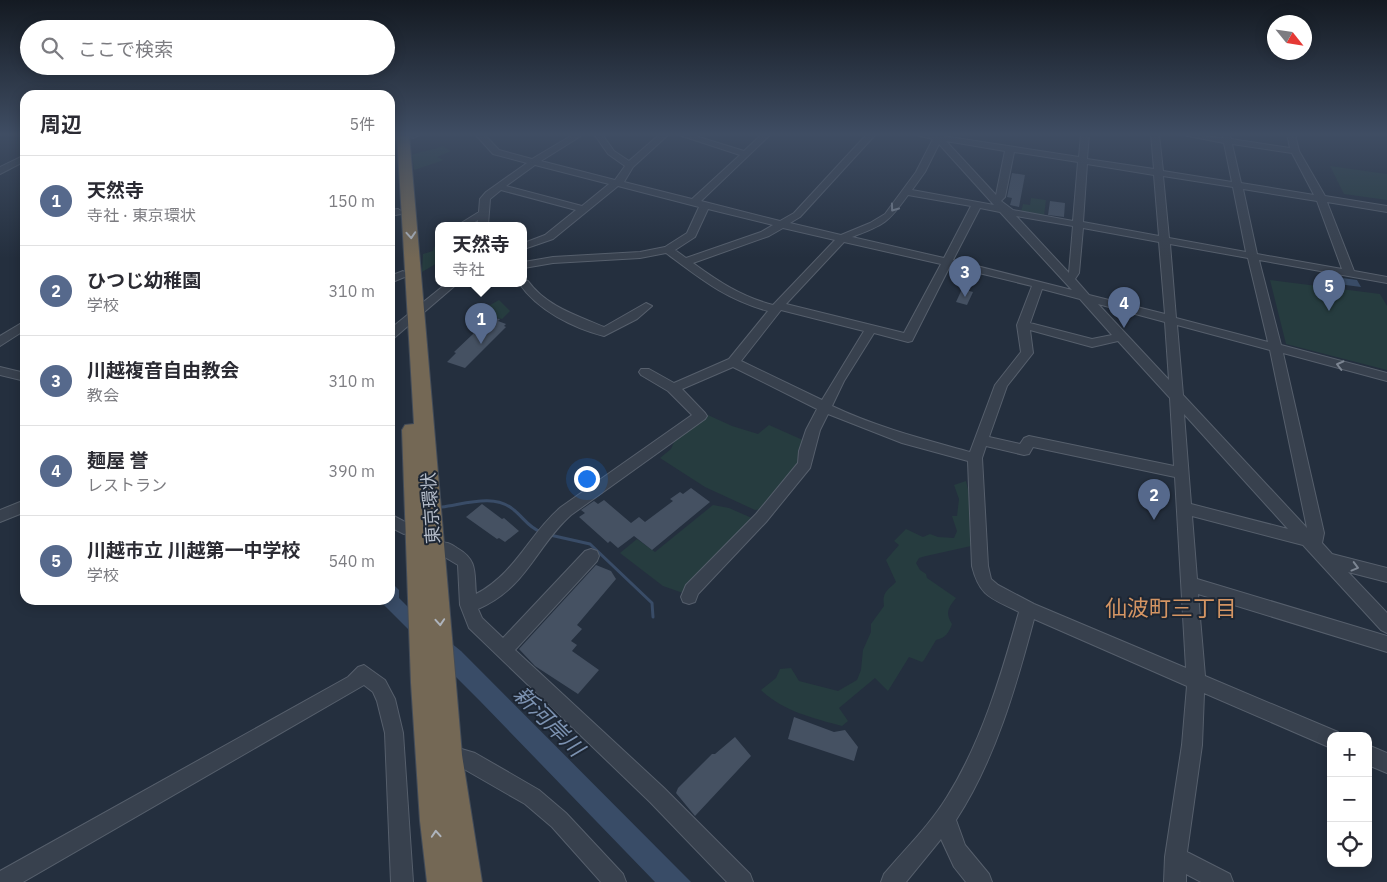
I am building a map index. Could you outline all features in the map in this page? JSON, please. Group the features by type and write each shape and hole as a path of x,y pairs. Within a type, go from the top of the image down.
{"highway":[{"name":"東京環状","path":"411,175 417,555 436,845 443,882"},
{"name":"東京環状","path":"395,277 412,317 436,573 448,755 466,882"}],"street":[{"path":"483,222 485,199 516,175"},
{"path":"589,175 780,224 948,262 1387,377"},
{"path":"527,245 549,238 618,182 623,175"},
{"path":"527,265 562,259 640,255 668,250 691,235 700,203 726,175"},
{"path":"686,262 765,234 797,215 834,175"},
{"path":"673,388 733,362 776,307 842,238 874,225 888,216 916,175"},
{"path":"975,175 1309,543 1387,626"},
{"path":"997,199 1000,197 1005,175"},
{"path":"1070,279 1074,273 1082,175"},
{"path":"1158,175 1171,321 1196,680 1192,745 1176,858 1175,882"},
{"path":"1172,175 1387,209"},
{"path":"1235,175 1252,256 1276,348 1316,533 1309,543"},
{"path":"1308,175 1321,198 1349,273"},
{"path":"500,187 584,209"},
{"path":"906,192 1387,280"},
{"path":"668,250 725,291 749,302 872,328 908,338 977,204"},
{"path":"468,222 484,213"},
{"path":"1038,285 1023,325 1028,349 1027,353 1001,385 975,458 980,566 984,582 992,590 1028,609 1327,737"},
{"path":"395,330 448,287"},
{"path":"526,287 555,310 604,332 632,317 646,306"},
{"path":"1023,325 1092,343 1122,336"},
{"path":"0,342 20,328"},
{"path":"688,597 692,590 760,518 805,464 806,451 813,430 838,381 872,328"},
{"path":"733,362 780,384 824,409 907,440 975,458"},
{"path":"0,371 20,376"},
{"path":"468,605 490,596 507,580 533,552 554,520 566,510 700,416 673,388 645,372"},
{"path":"980,440 1024,450 1029,440 1182,473"},
{"path":"0,516 20,508"},
{"path":"1185,508 1309,543"},
{"path":"444,548 460,556 466,563 468,605 474,623 657,796 742,882"},
{"path":"503,651 591,556"},
{"path":"1324,559 1387,575"},
{"path":"1190,584 1387,644"},
{"path":"892,882 945,817 969,777 1005,694 1028,609"},
{"path":"2,882 354,683 364,673 379,686 394,732 402,882"},
{"path":"448,755 468,760 532,797 558,820 616,882"},
{"path":"1372,757 1387,763"},
{"path":"945,817 954,848 963,864 981,882"},
{"path":"1176,858 1222,882"}],"green space":[{"path":"1335,175 1387,175 1387,200 1344,194"},
{"path":"1031,198 1046,200 1044,216 1021,212 1023,204 1030,205"},
{"path":"434,247 435,264 422,272 423,254 433,251"},
{"path":"1270,280 1380,294 1387,306 1387,370 1286,344"},
{"path":"499,300 510,311 502,319 476,313"},
{"path":"708,415 732,426 758,434 769,425 805,441 800,463 762,509 755,510 705,487 660,458 671,449 676,437"},
{"path":"966,481 969,493 971,546 919,558 916,563 920,570 926,574 927,578 956,598 948,611 952,624 950,630 946,635 936,640 924,660 922,662 909,657 888,691 875,678 839,708 848,721 842,726 809,717 789,709 761,690 776,678 780,669 791,668 799,681 838,691 857,680 861,670 863,650 871,632 871,624 884,606 886,592 896,582 886,560 899,545 894,541 906,529 923,537 930,534 938,537 954,538 957,531 952,516 957,516 959,499 954,485"},
{"path":"713,505 729,508 754,519 683,593 663,586 620,553 637,539 655,552"}],"water":[{"path":"1320,275 1357,280 1361,287 1323,282"},
{"path":"395,586 399,590 399,598 415,614 461,651 691,882 655,882 384,605 395,605"}],"building":[{"path":"1012,175 1025,175 1019,207 1010,205 1012,198 1007,197"},
{"path":"1050,201 1065,203 1064,217 1048,215"},
{"path":"962,289 973,292 967,305 956,302"},
{"path":"483,316 500,319 498,321 506,324 504,326 506,327 465,368 447,362 456,353 454,352 473,334 474,331 468,329"},
{"path":"691,488 710,502 652,550 634,536 618,548 610,541 608,543 579,517 585,513 581,510 594,501 598,504 604,500 631,523 639,517 645,522 673,501 670,499 680,492 683,494"},
{"path":"482,504 502,519 504,518 519,531 505,542 499,538 497,539 466,517"},
{"path":"596,565 611,571 616,579 577,625 582,629 571,641 577,645 572,651 599,670 578,694 535,666 519,649"},
{"path":"794,717 834,732 845,730 858,747 854,761 788,739"},
{"path":"735,737 751,756 695,816 676,793 678,788 712,754 715,754"}],"waterway":[{"path":"442,507 479,501 498,502 514,510 529,525 541,532"},
{"path":"550,535 590,544 652,603 653,617"}],"place":[{"name":"川越複音自由教会","path":"965,297"},
{"name":"川越市立 川越第一中学校","path":"1329,311"},
{"name":"麺屋 誉","path":"1124,328"},
{"name":"天然寺","path":"481,344"},
{"name":"ひつじ幼稚園","path":"1154,520"}],"district":[{"name":"仙波町三丁目","path":"1171,608"}],"water label":[{"name":"新河岸川","path":"549,721"}]}
